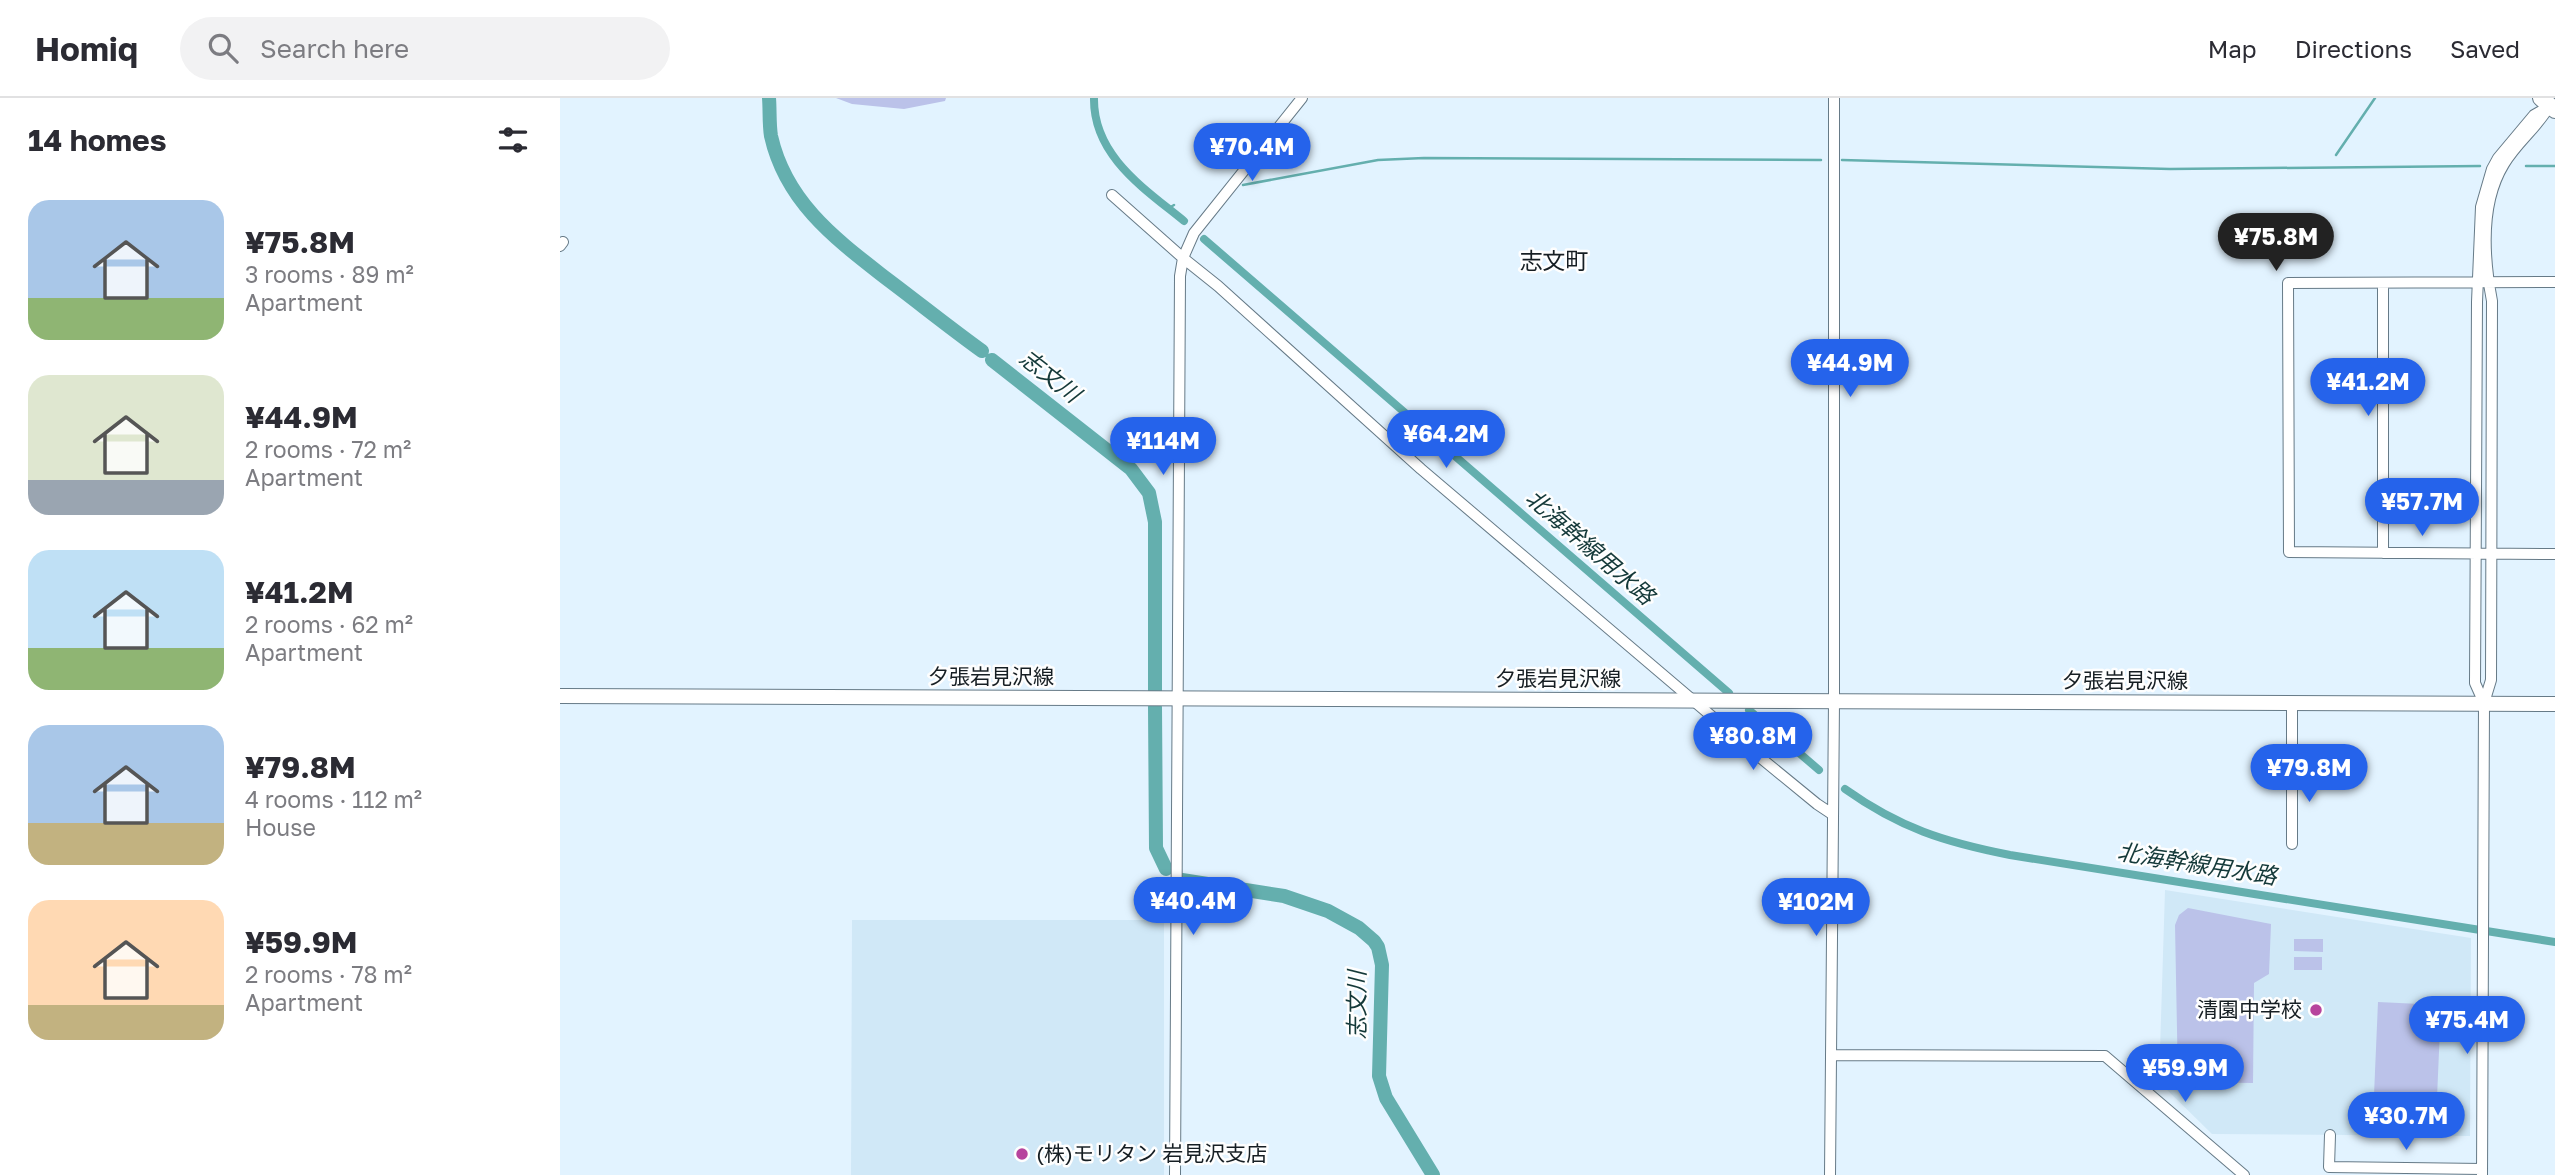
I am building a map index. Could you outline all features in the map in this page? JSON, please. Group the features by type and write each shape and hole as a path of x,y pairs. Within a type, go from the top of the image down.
{"main road":[{"name":"夕張岩見沢線","path":"560,696 2555,704"}],"street":[{"path":"1175,1175 1179,300 1183,258 1194,233 1216,202 1302,98"},
{"path":"1830,1175 1834,701 1834,98"},
{"path":"2484,703 2475,683 2476,554 2488,213 2492,189 2504,163 2541,121 2550,104"},
{"path":"1112,195 1218,286 1421,469 1790,782 1832,814"},
{"path":"2330,1135 2329,1167 2482,1172 2484,703 2491,680 2492,301 2484,282"},
{"path":"2555,282 2288,283 2289,552 2555,554"},
{"path":"2383,553 2384,283"},
{"path":"2292,702 2292,844"},
{"path":"1831,1055 2105,1056 2244,1175"}],"shaded area":[{"path":"836,98 946,98 945,101 904,109 852,104"},
{"name":"清園中学校","path":"2165,890 2471,938 2470,1136 2212,1134 2159,1082"},
{"path":"2188,908 2271,924 2269,974 2254,983 2253,1083 2178,1082 2175,925 2179,915"},
{"path":"852,920 1164,920 1164,1175 851,1175"},
{"path":"2294,939 2323,939 2323,952 2294,951"},
{"path":"2294,957 2322,957 2322,970 2294,970"},
{"path":"2378,1002 2441,1005 2437,1098 2374,1095"}],"waterway":[{"name":"志文川","path":"769,98 771,136 778,160 788,181 816,218 868,264 982,351"},
{"name":"北海幹線用水路","path":"1094,98 1096,119 1112,154 1138,183 1184,221"},
{"path":"2336,155 2375,98"},
{"path":"1243,185 1378,160 1424,158 1821,160"},
{"path":"1842,160 2170,169 2480,166"},
{"path":"2526,166 2555,166"},
{"name":"北海幹線用水路","path":"1169,208 1174,205"},
{"name":"北海幹線用水路","path":"1204,239 1729,693"},
{"name":"志文川","path":"992,360 1131,469 1149,493 1155,522 1155,691"},
{"name":"志文川","path":"1155,707 1156,848 1166,869"},
{"name":"北海幹線用水路","path":"1749,710 1819,770"},
{"name":"北海幹線用水路","path":"1845,789 1904,824 1943,839 1986,850 2555,942"},
{"name":"志文川","path":"1182,880 1284,896 1328,911 1359,928 1374,941 1382,965 1379,1076 1386,1098 1433,1175"}],"place":[{"name":"清園中学校","path":"2316,1010"},
{"name":"(株)モリタン 岩見沢支店","path":"1022,1154"}],"district":[{"name":"志文町","path":"1554,261"}]}
